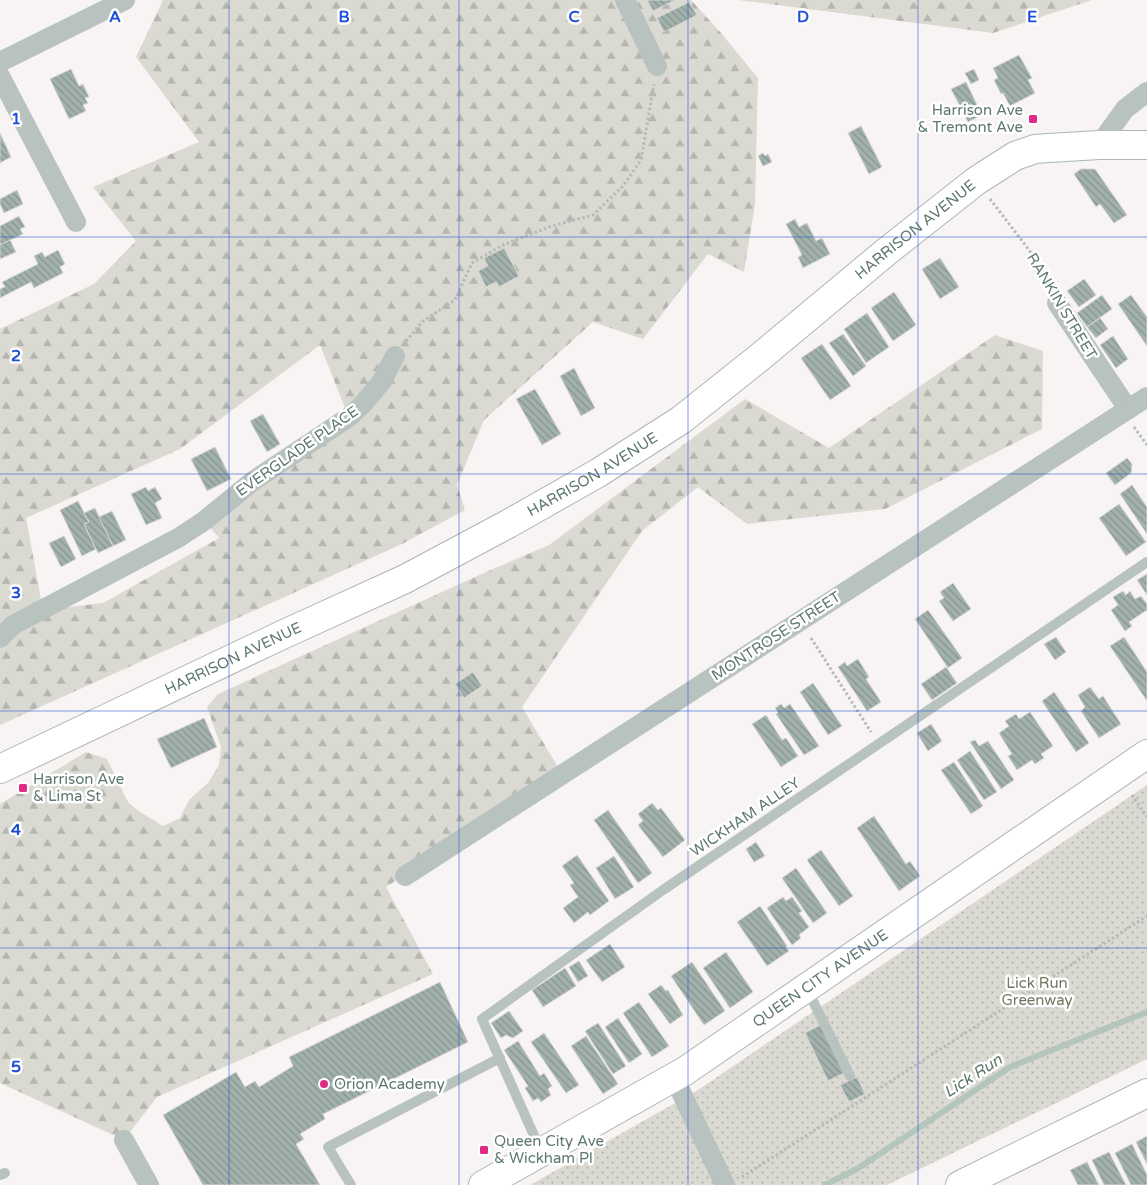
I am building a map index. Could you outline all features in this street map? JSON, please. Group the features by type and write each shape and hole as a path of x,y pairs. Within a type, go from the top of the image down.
{"main road":[{"name":"HARRISON AVENUE","path":"0,769 405,578 508,524 598,473 681,420 760,358 886,252 976,181 1015,156 1035,149 1099,145 1147,146"},
{"name":"QUEEN CITY AVENUE","path":"483,1185 674,1077 1147,754"},
{"path":"960,1185 1147,1093"}],"street":[{"path":"0,62 125,0"},
{"path":"625,0 656,66"},
{"path":"0,76 76,222"},
{"path":"1099,145 1125,109 1147,92"},
{"name":"RANKIN STREET","path":"1057,303 1128,409"},
{"name":"EVERGLADE PLACE","path":"0,638 13,625 178,538 204,521 253,480 349,417 364,404 382,382 395,356"},
{"name":"MONTROSE STREET","path":"405,876 1147,397"},
{"path":"674,1077 732,1182"},
{"path":"124,1140 149,1185"}],"lane":[{"name":"WICKHAM ALLEY","path":"542,1152 482,1019 664,890 1147,562"},
{"path":"806,988 850,1076"},
{"path":"351,1185 328,1146 500,1058"}],"path":[{"path":"395,356 423,321 455,300 472,264 503,245 552,226 593,215 622,186 642,160 656,66"},
{"name":"RANKIN STREET","path":"976,181 1042,267 1057,303"},
{"path":"800,620 863,722"},
{"path":"1132,795 1147,817"},
{"path":"732,1182 1147,916"}],"green space":[{"path":"163,0 691,0 758,78 755,204 744,272 708,254 643,339 593,322 484,420 457,485 465,510 402,544 0,725 0,329 94,284 136,241 93,187 199,142 136,57","holes":["320,345 349,418 204,521 219,538 103,603 43,610 26,518 180,449"]},
{"path":"738,0 1092,0 993,33"},
{"path":"995,335 1043,351 1042,429 885,509 747,524 698,487 642,531 522,707 562,774 386,887 433,974 157,1097 124,1140 0,1083 0,804 86,752 107,759 128,802 140,812 163,826 180,818 189,800 208,783 219,765 221,747 207,707 218,694 549,545 745,399 829,448"},
{"name":"Lick Run Greenway","path":"1147,785 1147,1059 887,1185 530,1185 698,1090"}],"building":[{"path":"647,0 675,0 653,11"},
{"path":"689,2 697,15 664,32 657,18"},
{"path":"1019,55 1032,78 1028,80 1035,93 1010,106 994,80 998,78 993,68"},
{"path":"71,69 79,86 83,84 89,97 85,98 88,103 83,105 86,111 69,119 50,79"},
{"path":"974,69 979,80 971,84 965,73"},
{"path":"966,82 982,115 968,122 951,89"},
{"path":"861,126 882,167 869,174 848,133"},
{"path":"0,133 11,157 0,163"},
{"path":"763,153 765,156 768,154 772,162 763,166 758,156"},
{"path":"1081,169 1095,169 1127,215 1114,223 1100,204 1096,207 1074,174"},
{"path":"17,190 23,204 4,213 0,199"},
{"path":"19,216 25,227 20,229 23,234 0,245 0,226"},
{"path":"795,219 799,227 807,223 816,241 822,238 830,254 803,268 798,257 802,255 786,224"},
{"path":"10,240 16,252 0,259 0,245"},
{"path":"504,248 519,276 499,287 496,282 486,287 478,271 488,266 484,258"},
{"path":"58,250 65,264 60,267 63,273 34,288 31,282 0,298 0,289 5,287 2,282 38,264 34,256 42,252 45,257"},
{"path":"940,258 959,287 940,299 922,269"},
{"path":"1084,279 1096,295 1079,307 1067,291"},
{"path":"894,292 916,325 893,341 871,308"},
{"path":"1102,295 1112,309 1087,327 1077,313"},
{"path":"1131,295 1147,317 1147,346 1118,304"},
{"path":"867,313 889,347 866,363 844,329"},
{"path":"1100,318 1108,329 1096,338 1087,327"},
{"path":"843,334 866,366 853,376 829,343"},
{"path":"1113,336 1128,359 1116,368 1100,345"},
{"path":"822,344 851,386 830,400 801,358"},
{"path":"574,368 595,408 581,416 560,376"},
{"path":"535,389 561,434 542,445 516,399"},
{"path":"263,414 280,444 267,452 250,421"},
{"path":"215,447 231,479 207,491 191,459"},
{"path":"1127,458 1132,464 1131,473 1115,485 1106,473"},
{"path":"1132,485 1147,507 1147,534 1120,494"},
{"path":"146,487 148,491 155,487 162,499 155,503 162,518 146,525 131,494"},
{"path":"78,501 89,522 84,524 96,549 82,556 60,510"},
{"path":"1119,504 1146,542 1126,556 1099,518"},
{"path":"95,508 113,546 98,553 84,524 89,522 84,513"},
{"path":"112,511 126,540 113,546 99,517"},
{"path":"64,536 76,559 61,567 49,543"},
{"path":"1147,574 1147,595 1137,580"},
{"path":"953,583 971,609 953,621 939,601 944,598 940,592"},
{"path":"1123,591 1126,595 1130,591 1135,599 1141,596 1147,604 1147,610 1129,622 1132,626 1125,631 1111,610 1118,605 1113,597"},
{"path":"928,610 962,658 948,668 915,619"},
{"path":"1056,637 1066,652 1055,660 1044,644"},
{"path":"1124,637 1147,672 1147,701 1110,646"},
{"path":"858,659 869,677 866,679 881,702 867,711 838,667 845,662 847,666"},
{"path":"946,667 957,683 932,700 921,684"},
{"path":"473,672 482,686 464,698 455,684"},
{"path":"813,683 842,726 828,735 800,692"},
{"path":"1090,687 1099,699 1103,696 1121,724 1099,738 1081,711 1085,707 1078,695"},
{"path":"1054,692 1089,743 1076,752 1042,701"},
{"path":"781,704 784,708 790,704 819,746 804,755 776,714 778,712 775,708"},
{"path":"1030,712 1053,746 1041,754 1044,758 1035,764 1032,760 1017,770 1008,756 1012,754 999,733 1009,726 1005,721 1016,714 1019,719"},
{"path":"766,715 782,740 786,738 798,756 781,767 752,724"},
{"path":"204,718 217,747 171,768 157,739"},
{"path":"931,724 942,741 928,751 917,733"},
{"path":"975,740 979,746 988,741 1014,780 1001,789 970,742"},
{"path":"970,751 997,792 984,800 957,760"},
{"path":"954,762 983,806 971,814 941,770"},
{"path":"652,803 658,810 661,808 685,840 663,857 638,825 643,821 638,814"},
{"path":"608,810 652,873 638,883 594,820"},
{"path":"874,816 906,864 910,861 920,876 899,891 857,828"},
{"path":"756,842 765,856 754,862 746,849"},
{"path":"821,850 853,896 839,906 807,860"},
{"path":"577,855 609,901 590,915 588,912 574,923 563,908 578,897 570,885 574,883 562,866"},
{"path":"614,856 634,887 615,899 596,868"},
{"path":"796,868 827,913 813,923 782,878"},
{"path":"783,897 786,901 792,897 802,911 799,913 809,927 799,935 801,938 792,945 767,908"},
{"path":"760,906 789,951 767,966 737,922"},
{"path":"610,944 625,967 602,982 586,960"},
{"path":"726,952 753,992 730,1008 703,968"},
{"path":"579,961 588,976 578,982 569,967"},
{"path":"692,962 725,1011 704,1025 671,976"},
{"path":"565,968 576,986 543,1007 532,990"},
{"name":"Orion Academy","path":"440,982 468,1042 323,1114 325,1119 300,1134 304,1139 296,1144 320,1185 203,1185 163,1115 236,1072 245,1087 255,1081 259,1087 293,1066 289,1057"},
{"path":"661,985 666,991 668,990 683,1015 670,1024 648,994"},
{"path":"639,1002 669,1046 652,1057 623,1013"},
{"path":"509,1011 523,1031 513,1038 506,1035 501,1038 491,1023"},
{"path":"618,1018 642,1054 629,1063 605,1027"},
{"path":"598,1023 626,1066 613,1074 585,1031"},
{"path":"820,1025 844,1073 828,1081 805,1033"},
{"path":"544,1033 579,1085 566,1093 531,1042"},
{"path":"586,1036 618,1084 603,1094 571,1046"},
{"path":"518,1041 540,1076 544,1073 552,1086 548,1089 551,1095 541,1102 538,1098 533,1101 525,1088 528,1086 504,1050"},
{"path":"857,1077 865,1094 849,1102 840,1085"},
{"path":"1147,1136 1147,1164 1136,1142"},
{"path":"1132,1144 1147,1175 1147,1185 1131,1185 1115,1153"},
{"path":"1109,1152 1126,1185 1104,1185 1092,1160"},
{"path":"1087,1162 1099,1185 1078,1185 1070,1170"}],"waterway":[{"name":"Lick Run","path":"825,1185 857,1169 1010,1067 1147,1012"}],"place":[{"name":"Harrison Ave & Tremont Ave","path":"1033,119"},
{"name":"Harrison Ave & Lima St","path":"23,788"},
{"name":"Orion Academy","path":"324,1084"},
{"name":"Queen City Ave & Wickham Pl","path":"484,1150"}]}
